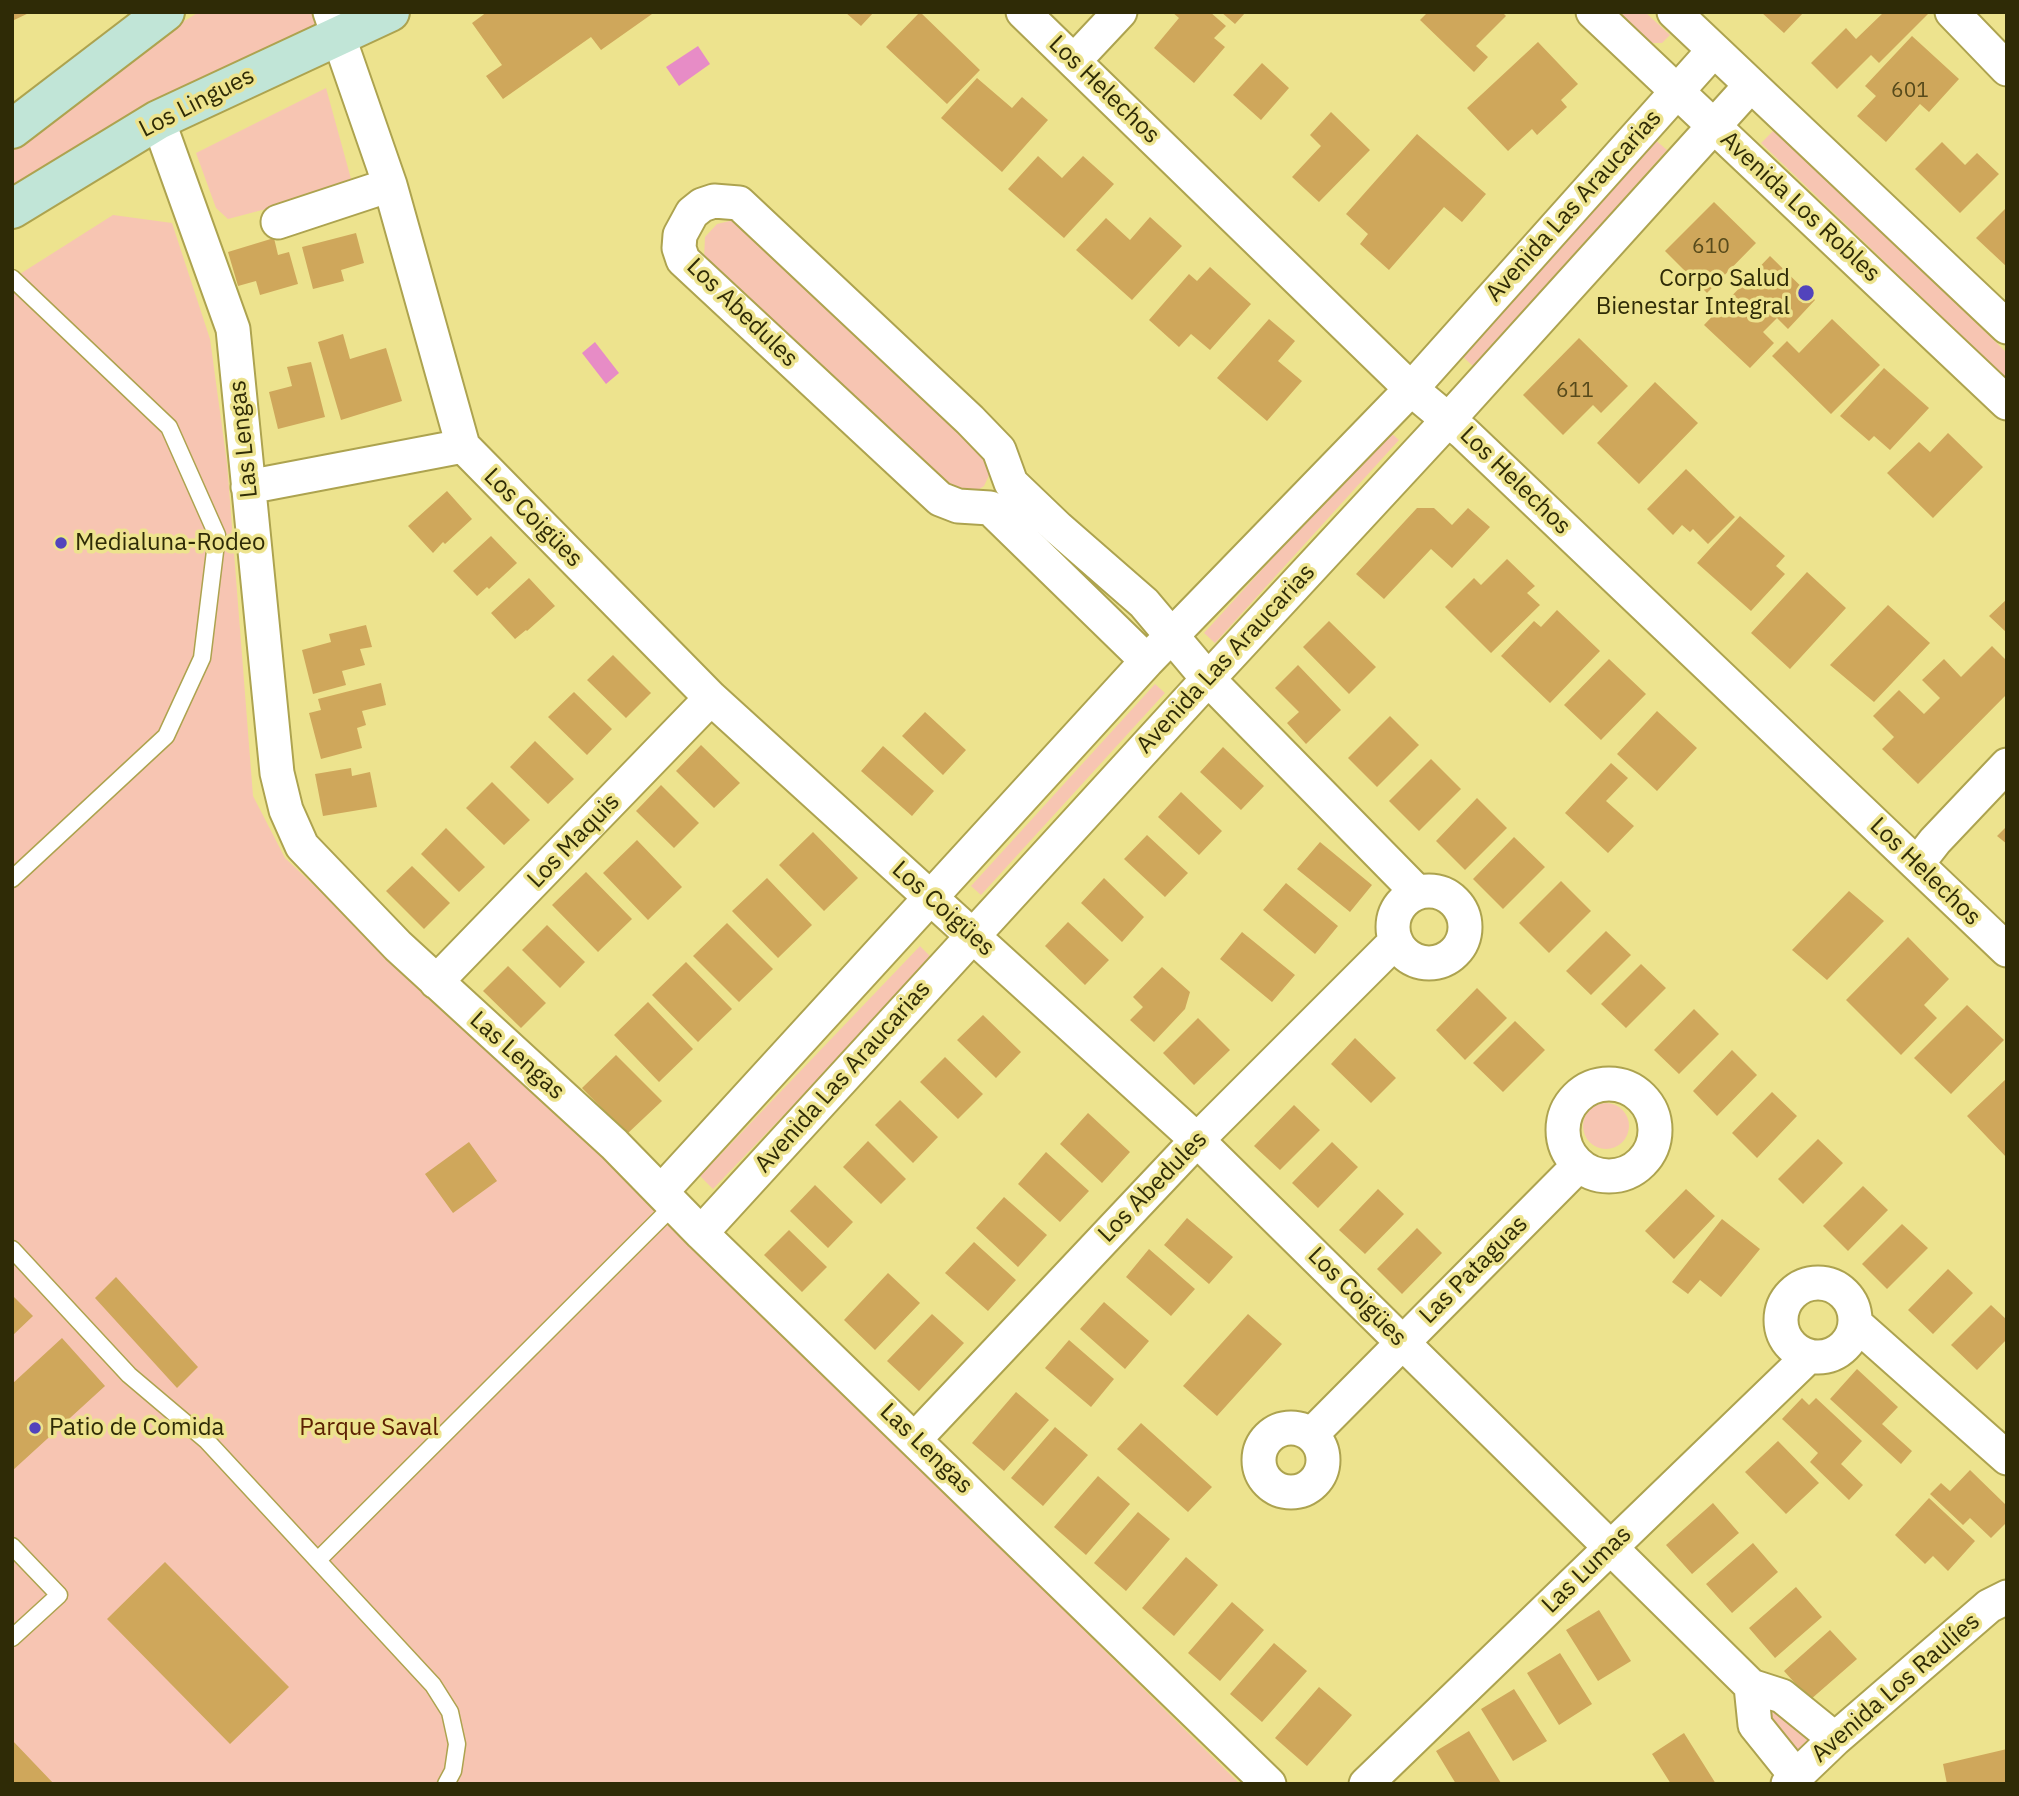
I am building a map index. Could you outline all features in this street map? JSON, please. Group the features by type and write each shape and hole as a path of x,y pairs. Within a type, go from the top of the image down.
{"main road":[{"name":"Los Lingues","path":"12,209 158,120 334,24 390,12"},
{"path":"12,129 158,14"}],"street":[{"name":"Los Helechos","path":"1023,12 1411,389 1449,419 2007,950"},
{"path":"1074,61 1120,12"},
{"name":"Avenida Los Robles","path":"1593,12 2007,402"},
{"path":"1674,12 2007,327"},
{"path":"1952,12 2007,69"},
{"name":"Los Coigües","path":"334,24 390,185 463,446 711,698 1197,1139 1751,1686 1782,1696 1835,1739"},
{"name":"Avenida Las Araucarias","path":"667,1198 931,898 1147,661 1411,389 1714,50"},
{"name":"Avenida Las Araucarias","path":"701,1233 1449,419 1751,85"},
{"name":"Las Lengas","path":"158,120 233,329 278,773 286,810 302,846 398,946 614,1144 701,1233 1269,1784"},
{"path":"278,222 390,185"},
{"name":"Los Abedules","path":"1147,661 1001,496 999,450 989,440 739,203 714,201 702,205 692,213 680,235 682,260 940,499 958,506 1001,496 1058,528 1144,603 1208,679 1417,892"},
{"path":"248,487 463,446"},
{"name":"Los Maquis","path":"436,982 711,698"},
{"path":"1917,864 2007,765"},
{"path":"1417,892 1441,893 1456,904 1464,921 1463,940 1458,948 1444,959 1425,962 1408,955 1396,941 1393,926 1396,912 1404,900 1417,892"},
{"name":"Los Abedules","path":"915,1439 1197,1139 1396,941"},
{"name":"Las Pataguas","path":"1311,1435 1578,1166"},
{"path":"1809,1356 1797,1351 1782,1330 1780,1317 1783,1306 1789,1295 1798,1288 1821,1283 1832,1285 1842,1291 1854,1311 1855,1323 2007,1458"},
{"name":"Las Lumas","path":"1366,1784 1809,1356 1821,1357 1844,1346 1852,1336 1855,1323"},
{"name":"Avenida Los Raulíes","path":"1792,1780 1835,1739 1989,1606 2007,1597"},
{"path":"1751,1686 1755,1725 1792,1780"}],"lane":[{"path":"12,278 169,427 217,535 202,658 166,736 12,879"},
{"path":"318,1560 667,1198"},
{"path":"12,1249 129,1375 206,1441 433,1685 450,1712 457,1744 453,1771 446,1784"},
{"path":"12,1546 59,1595 12,1638"}],"green space":[{"path":"199,12 346,12 12,197 12,149 124,58"},
{"path":"1618,12 1645,12 1670,35 1662,43 1652,43"},
{"path":"326,88 353,186 228,219 216,208 196,153"},
{"path":"1775,129 2007,353 2007,379 1761,143"},
{"path":"1653,138 1667,150 1474,367 1461,355"},
{"name":"Parque Saval","path":"113,215 172,223 210,339 227,463 253,796 285,858 634,1187 1240,1784 12,1784 12,279"},
{"path":"738,219 993,456 992,469 984,486 970,495 956,492 704,259 705,237 717,224"},
{"path":"1389,431 1399,440 1215,643 1204,633"},
{"path":"1155,684 1165,693 981,895 971,886"},
{"path":"920,946 933,959 713,1189 700,1176"},
{"path":"1606,1103 1615,1104 1622,1110 1628,1117 1628,1135 1622,1142 1615,1148 1606,1149 1597,1148 1590,1142 1584,1135 1583,1126 1584,1117 1590,1110 1597,1104"},
{"path":"1775,1701 1823,1738 1794,1763 1765,1707"}],"shaded area":[{"path":"698,46 710,64 679,86 666,67"},
{"path":"595,342 619,373 606,384 582,353"}],"building":[{"path":"12,12 31,12 12,21"},
{"path":"487,12 652,14 601,50 591,37 503,99 486,76 502,65 472,23"},
{"path":"845,12 874,12 861,26"},
{"path":"920,12 980,70 947,104 886,47"},
{"path":"1172,12 1210,12 1226,26 1214,38 1225,47 1194,83 1154,48 1179,18"},
{"path":"1221,12 1246,12 1235,24"},
{"path":"1428,12 1502,12 1506,16 1476,46 1488,57 1474,72 1420,20"},
{"path":"1761,12 1804,12 1784,33"},
{"path":"1884,12 1928,14 1879,63 1871,55 1837,89 1811,63 1846,28 1856,39"},
{"path":"1912,36 1959,79 1929,112 1920,104 1886,142 1857,116 1876,96 1865,86"},
{"path":"1538,42 1578,84 1561,100 1567,107 1537,135 1532,129 1508,151 1467,108"},
{"path":"1262,63 1289,88 1261,120 1233,95"},
{"path":"977,78 1012,108 1022,97 1048,120 1002,172 941,118"},
{"path":"1331,112 1370,150 1319,202 1292,177 1321,146 1310,135"},
{"path":"1417,134 1486,194 1462,222 1444,207 1389,270 1360,244 1368,234 1346,214"},
{"path":"1942,142 1965,165 1977,153 1999,174 1960,213 1915,169"},
{"path":"1038,156 1062,178 1083,156 1114,184 1064,238 1008,189"},
{"path":"1714,202 1756,243 1707,293 1665,251"},
{"path":"2007,207 2007,267 1976,238"},
{"path":"1150,217 1182,246 1132,300 1076,250 1106,218 1130,240"},
{"path":"356,233 364,263 341,270 344,281 313,289 302,247"},
{"path":"274,238 278,255 289,252 298,284 260,295 256,281 238,286 228,252"},
{"path":"1770,256 1815,300 1788,329 1777,318 1763,332 1774,343 1750,368 1704,325"},
{"path":"1210,267 1251,304 1210,350 1191,334 1179,347 1149,320 1189,274 1197,281"},
{"path":"1269,319 1295,341 1278,361 1302,381 1267,421 1217,378"},
{"path":"1832,319 1880,365 1831,414 1772,356 1787,341 1799,353"},
{"path":"343,334 350,359 386,348 402,401 341,420 318,342"},
{"path":"1579,338 1628,386 1601,413 1593,405 1563,435 1523,395"},
{"path":"311,362 325,417 278,429 269,392 292,386 287,367"},
{"path":"1884,368 1929,408 1890,450 1874,436 1869,441 1840,416"},
{"path":"1655,382 1698,423 1639,484 1597,443"},
{"path":"1948,433 1983,467 1933,518 1887,473 1919,442 1930,452"},
{"path":"1686,469 1735,517 1708,544 1693,529 1690,532 1682,525 1673,535 1647,509"},
{"path":"447,491 472,519 433,553 408,526"},
{"path":"1417,508 1434,508 1452,525 1468,508 1490,527 1452,568 1431,549 1384,599 1356,574"},
{"path":"1740,516 1785,556 1776,566 1785,574 1751,611 1697,563"},
{"path":"491,536 517,563 489,589 487,587 477,596 453,571"},
{"path":"1507,559 1535,586 1527,593 1540,605 1491,653 1445,607 1474,578 1481,585"},
{"path":"1807,572 1846,608 1790,669 1751,633"},
{"path":"529,578 555,606 515,639 491,613"},
{"path":"2007,599 2007,633 1989,616"},
{"path":"1888,605 1930,643 1874,702 1830,665"},
{"path":"1557,610 1600,651 1550,703 1501,656 1534,621 1541,627"},
{"path":"1329,621 1376,667 1349,694 1303,647"},
{"path":"366,625 372,647 360,649 365,665 342,671 346,685 313,694 302,650 331,642 329,634"},
{"path":"1992,646 2007,661 2007,694 1918,784 1882,749 1894,737 1873,716 1899,690 1924,714 1940,698 1922,680 1944,659 1961,677"},
{"path":"613,655 651,693 626,718 587,680"},
{"path":"1609,659 1646,694 1601,740 1564,705"},
{"path":"1298,665 1341,710 1306,744 1287,723 1299,712 1275,688"},
{"path":"381,683 386,705 362,711 366,725 357,728 362,748 321,759 309,713 321,710 318,699"},
{"path":"574,692 612,729 587,755 548,717"},
{"path":"1657,711 1697,748 1657,791 1617,754"},
{"path":"925,712 966,750 943,775 902,736"},
{"path":"1390,716 1419,745 1377,787 1348,758"},
{"path":"535,741 574,779 548,804 510,767"},
{"path":"701,745 740,783 714,808 676,771"},
{"path":"883,746 934,791 912,816 861,771"},
{"path":"1223,747 1264,786 1241,810 1200,772"},
{"path":"1431,759 1461,789 1419,831 1389,801"},
{"path":"1611,763 1628,778 1606,801 1634,826 1608,853 1565,813"},
{"path":"351,768 352,776 370,772 377,807 323,816 315,774"},
{"path":"492,782 530,820 504,845 466,808"},
{"path":"661,785 699,823 674,848 636,811"},
{"path":"1181,792 1222,831 1199,855 1158,817"},
{"path":"1477,798 1507,828 1465,870 1436,841"},
{"path":"2007,826 2007,844 1997,836"},
{"path":"446,828 485,867 459,892 421,854"},
{"path":"813,832 858,878 824,911 779,865"},
{"path":"1147,835 1188,873 1165,897 1124,859"},
{"path":"1514,837 1545,867 1503,909 1473,879"},
{"path":"637,840 682,887 648,920 603,873"},
{"path":"1320,842 1372,885 1350,912 1297,869"},
{"path":"412,866 450,903 424,929 386,891"},
{"path":"586,872 632,919 598,952 552,905"},
{"path":"767,878 812,925 778,958 732,911"},
{"path":"1104,878 1144,917 1122,942 1081,903"},
{"path":"1561,881 1591,911 1549,953 1519,923"},
{"path":"1286,883 1338,926 1315,954 1263,910"},
{"path":"1849,891 1884,921 1827,980 1792,950"},
{"path":"1068,922 1109,960 1085,985 1045,946"},
{"path":"727,923 773,969 739,1002 693,956"},
{"path":"547,925 585,962 560,988 522,950"},
{"path":"1606,931 1631,955 1591,995 1566,971"},
{"path":"1242,932 1295,975 1272,1002 1220,959"},
{"path":"1908,937 1949,979 1924,1005 1937,1018 1901,1055 1846,1000"},
{"path":"686,962 732,1009 698,1042 652,995"},
{"path":"1641,964 1666,988 1626,1028 1601,1004"},
{"path":"508,966 546,1003 521,1028 483,991"},
{"path":"1162,967 1190,992 1185,1009 1154,1042 1130,1020 1143,1007 1133,997"},
{"path":"1477,988 1507,1018 1465,1060 1436,1030"},
{"path":"648,1002 693,1049 659,1082 614,1035"},
{"path":"1967,1005 2004,1040 1951,1094 1914,1058"},
{"path":"1694,1009 1719,1034 1679,1074 1654,1050"},
{"path":"983,1015 1021,1052 996,1078 957,1040"},
{"path":"1198,1018 1230,1050 1194,1085 1163,1053"},
{"path":"1515,1021 1545,1050 1503,1092 1473,1063"},
{"path":"1355,1038 1396,1078 1371,1103 1331,1064"},
{"path":"1732,1050 1757,1075 1717,1116 1693,1091"},
{"path":"616,1055 662,1101 627,1134 582,1088"},
{"path":"945,1057 983,1094 958,1119 920,1082"},
{"path":"2007,1078 2007,1158 1967,1116"},
{"path":"1772,1092 1797,1116 1757,1158 1732,1133"},
{"path":"900,1100 938,1137 913,1163 875,1125"},
{"path":"1294,1105 1320,1130 1280,1170 1254,1146"},
{"path":"1088,1113 1130,1152 1102,1183 1060,1144"},
{"path":"1818,1139 1843,1163 1803,1204 1778,1179"},
{"path":"868,1141 906,1179 881,1204 843,1167"},
{"path":"469,1142 497,1181 453,1213 425,1174"},
{"path":"1332,1142 1358,1167 1318,1208 1292,1183"},
{"path":"1046,1152 1089,1191 1060,1222 1018,1184"},
{"path":"815,1185 853,1222 828,1248 790,1211"},
{"path":"1863,1186 1888,1210 1848,1251 1823,1226"},
{"path":"1378,1189 1404,1214 1365,1254 1339,1230"},
{"path":"1686,1189 1715,1216 1674,1259 1645,1231"},
{"path":"1004,1197 1047,1235 1018,1267 976,1228"},
{"path":"1187,1218 1233,1257 1209,1284 1164,1245"},
{"path":"1722,1219 1760,1249 1721,1297 1700,1280 1688,1294 1672,1282"},
{"path":"1902,1224 1928,1248 1887,1289 1862,1264"},
{"path":"1417,1228 1442,1253 1402,1294 1377,1269"},
{"path":"789,1230 827,1267 802,1292 764,1255"},
{"path":"974,1242 1016,1280 988,1311 945,1273"},
{"path":"1149,1249 1195,1289 1171,1316 1126,1277"},
{"path":"1948,1269 1973,1293 1933,1334 1908,1310"},
{"path":"888,1273 920,1303 875,1350 844,1320"},
{"path":"116,1277 198,1367 177,1388 95,1298"},
{"path":"12,1295 33,1316 12,1336"},
{"path":"1104,1302 1149,1341 1125,1369 1080,1329"},
{"path":"1991,1305 2007,1320 2007,1339 1977,1370 1951,1345"},
{"path":"932,1314 964,1343 919,1391 887,1361"},
{"path":"1248,1314 1282,1344 1217,1416 1183,1386"},
{"name":"Patio de Comida","path":"62,1338 105,1386 12,1471 12,1384"},
{"path":"1069,1340 1114,1379 1091,1407 1045,1368"},
{"path":"1857,1369 1898,1407 1882,1424 1912,1451 1901,1464 1830,1399"},
{"path":"1016,1392 1049,1420 1004,1471 972,1443"},
{"path":"1802,1398 1809,1405 1816,1398 1862,1441 1841,1464 1863,1485 1849,1500 1810,1462 1818,1453 1782,1419"},
{"path":"1141,1423 1212,1487 1188,1512 1117,1449"},
{"path":"1055,1427 1088,1455 1043,1506 1011,1478"},
{"path":"1778,1441 1819,1483 1786,1514 1745,1472"},
{"path":"1970,1470 2007,1506 2007,1522 1991,1538 1970,1518 1963,1525 1930,1494 1941,1483 1950,1491"},
{"path":"1098,1476 1130,1504 1086,1555 1054,1527"},
{"path":"1929,1498 1975,1541 1948,1571 1933,1556 1925,1564 1895,1535"},
{"path":"1713,1503 1739,1533 1692,1574 1666,1545"},
{"path":"1138,1512 1170,1539 1126,1591 1094,1563"},
{"path":"1753,1543 1778,1572 1732,1613 1706,1584"},
{"path":"1186,1557 1218,1585 1174,1636 1142,1608"},
{"path":"165,1562 289,1687 230,1744 107,1619"},
{"path":"1796,1587 1822,1617 1775,1658 1749,1628"},
{"path":"1232,1602 1264,1630 1220,1681 1188,1653"},
{"path":"1599,1610 1631,1661 1598,1681 1566,1630"},
{"path":"1830,1630 1857,1659 1810,1700 1784,1671"},
{"path":"1274,1643 1307,1671 1262,1722 1230,1694"},
{"path":"1560,1653 1592,1704 1559,1725 1527,1673"},
{"path":"1319,1687 1352,1715 1307,1766 1275,1738"},
{"path":"1514,1689 1547,1741 1513,1761 1481,1709"},
{"path":"1469,1731 1501,1783 1456,1784 1436,1751"},
{"path":"1684,1733 1716,1784 1671,1784 1652,1754"},
{"path":"12,1740 54,1784 12,1784"},
{"path":"2007,1749 2007,1784 1947,1784 1943,1764"}],"place":[{"name":"Corpo Salud Bienestar Integral","path":"1806,293"},
{"name":"Medialuna-Rodeo","path":"61,543"},
{"name":"Patio de Comida","path":"35,1428"}]}
